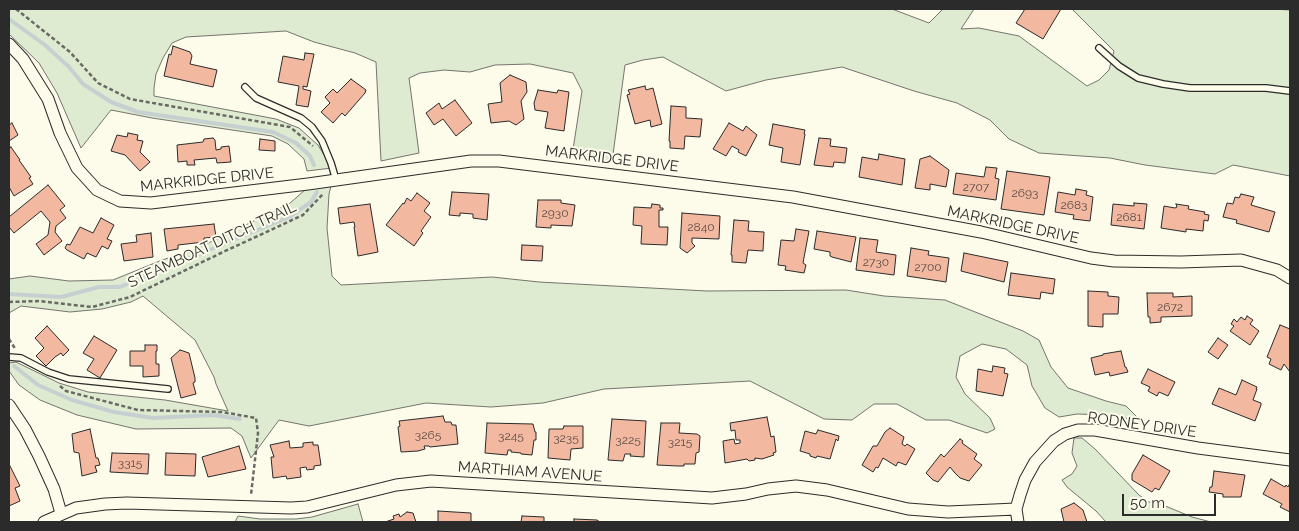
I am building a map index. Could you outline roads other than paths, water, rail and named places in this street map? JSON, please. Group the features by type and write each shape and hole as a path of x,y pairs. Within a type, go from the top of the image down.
{"street":[{"name":"MARKRIDGE DRIVE","path":"9,44 23,59 48,99 60,133 77,168 97,190 120,201 151,203 334,181 471,161 499,161 792,197 981,232 1091,258 1114,261 1181,262 1242,260 1277,270 1290,278"},
{"path":"9,405 25,429 39,456 54,489 61,513"},
{"name":"RODNEY DRIVE","path":"1018,522 1016,509 1025,480 1035,462 1054,441 1065,434 1078,430 1095,430 1198,448 1290,460"},
{"name":"MARTHIAM AVENUE","path":"44,522 61,513 83,506 127,503 282,509 307,507 389,486 431,482 692,498 729,497 768,489 796,486 827,490 908,509 948,512 1016,509"}],"lane":[{"path":"1098,48 1118,66 1138,78 1163,84 1190,88 1266,88 1290,91"},
{"path":"245,87 256,98 301,118 318,133 328,156 334,181"},
{"path":"9,357 21,358 69,380 168,389"}],"waterway":[{"path":"9,19 45,45 69,67 83,84 111,102 138,112 273,132 296,143 310,156 314,165"},
{"path":"9,294 61,297 99,287 120,287 289,217 311,202 317,192"},
{"path":"14,366 38,385 72,400 114,412 153,418 213,415 240,419"}]}
